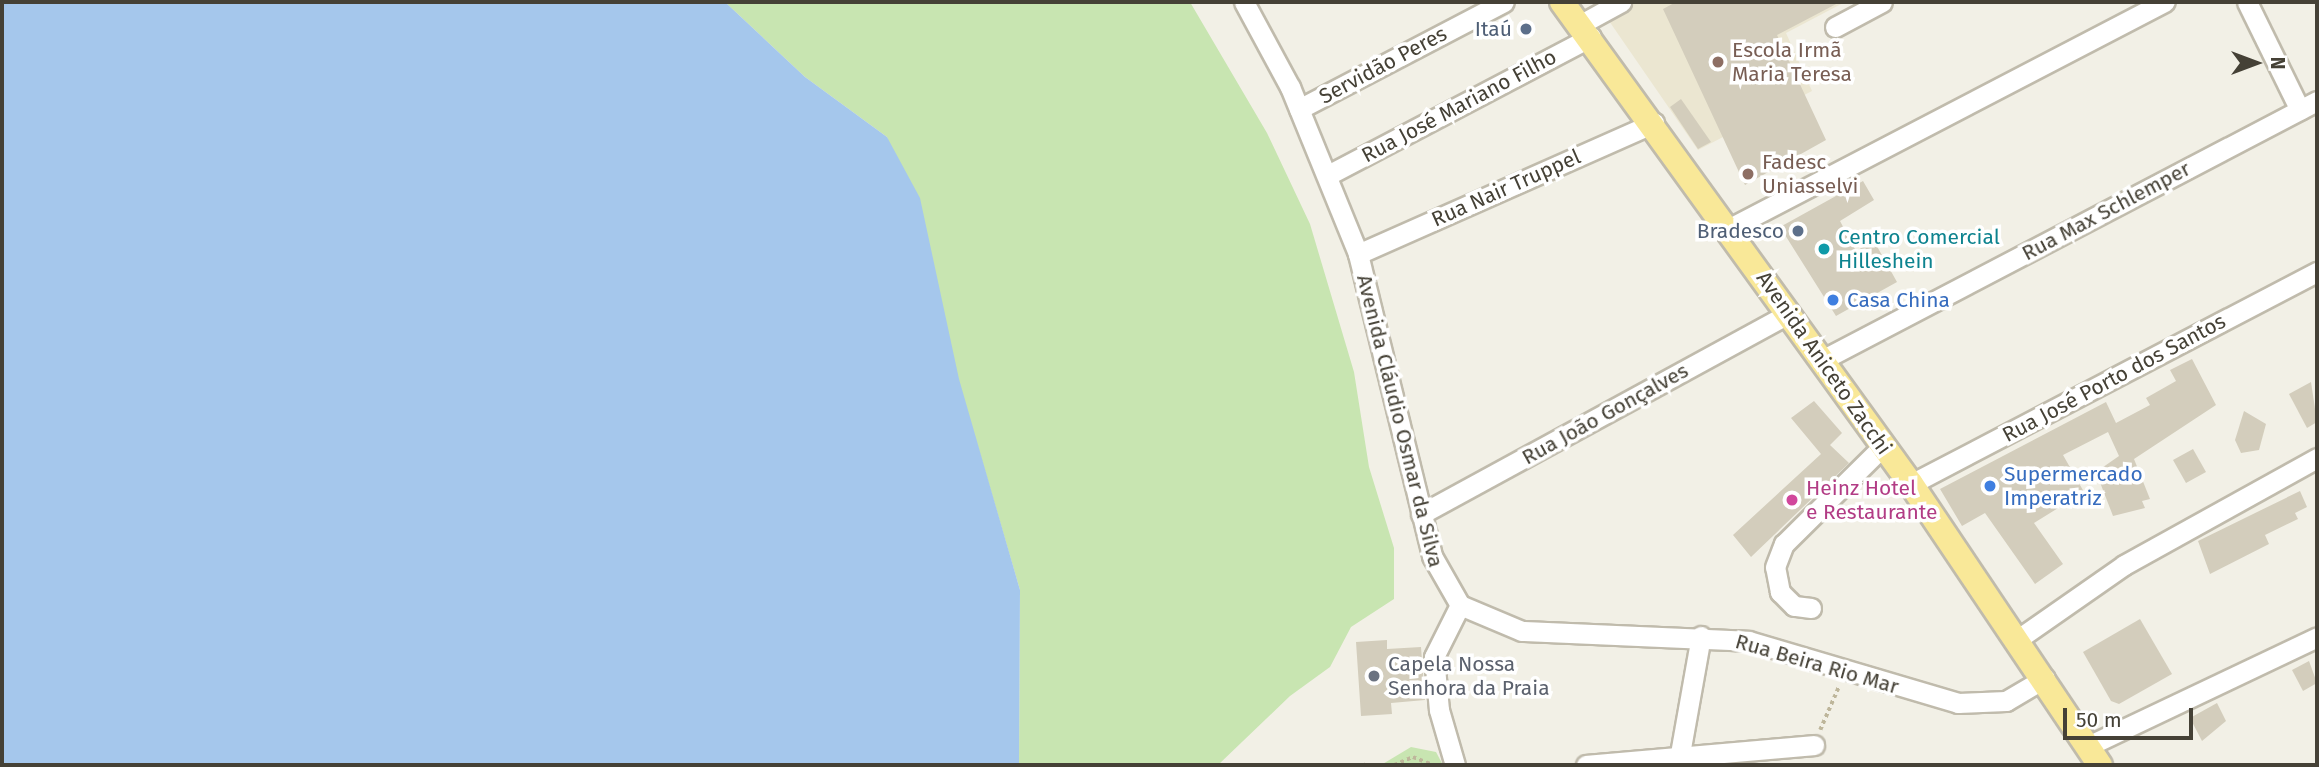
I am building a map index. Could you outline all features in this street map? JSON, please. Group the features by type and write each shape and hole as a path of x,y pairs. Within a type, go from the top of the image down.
{"main road":[{"name":"Avenida Aniceto Zacchi","path":"1562,2 1586,30 1730,228 1820,360 1911,484 2095,755"}],"street":[{"name":"Avenida Cláudio Osmar da Silva","path":"1244,2 1299,109 1358,254 1436,570 1460,605"},
{"name":"Servidão Peres","path":"1299,109 1504,2"},
{"name":"Rua José Mariano Filho","path":"1328,175 1586,30 1621,2"},
{"path":"1835,27 1855,8 1882,2"},
{"path":"1730,228 2165,2"},
{"path":"2247,2 2308,105"},
{"name":"Rua Max Schlemper","path":"1820,360 2308,105"},
{"name":"Rua Nair Truppel","path":"1358,254 1654,123"},
{"name":"Rua José Porto dos Santos","path":"1911,484 2317,272"},
{"name":"Rua João Gonçalves","path":"1421,514 1788,314"},
{"path":"1811,608 1794,606 1780,592 1775,567 1784,544 1882,447"},
{"path":"2018,639 2124,565 2317,458"},
{"path":"1455,765 1439,710 1434,657 1460,605"},
{"name":"Rua Beira Rio Mar","path":"1460,605 1522,631 1700,636 1749,641 1845,670 1979,705 2006,701 2045,678"},
{"path":"1678,762 1700,636"},
{"path":"2095,755 2317,637"},
{"path":"1586,765 1678,762 1814,745"}],"path":[{"path":"1814,745 1845,670"},
{"path":"1394,765 1413,757 1433,765"}],"shaded area":[{"name":"Escola Irmã Maria Teresa","path":"1637,2 1845,2 1786,33 1812,91 1698,150 1607,18"}],"green space":[{"path":"725,2 1190,2 1267,133 1310,224 1354,372 1369,467 1394,548 1394,599 1351,627 1330,667 1290,696 1218,765 1019,765 1020,590 887,137 805,77"},
{"path":"1411,747 1436,752 1443,765 1381,765"}],"water":[{"path":"2,2 725,2 805,77 887,137 920,198 959,379 1020,590 1019,765 2,765"}],"building":[{"name":"Escola Irmã Maria Teresa","path":"1676,2 1840,2 1777,35 1826,140 1745,185 1663,9"},
{"path":"1681,99 1711,142 1698,149 1670,107"},
{"name":"Centro Comercial Hilleshein","path":"1863,181 1874,200 1840,221 1856,251 1874,241 1897,282 1836,316 1780,227"},
{"path":"2192,359 2216,405 2134,459 2150,499 2142,501 2145,508 2113,516 2096,472 2119,456 2108,432 2063,455 2084,492 2034,523 2063,564 2035,584 1985,513 1962,526 1940,489 2106,402 2116,423 2150,405 2146,398 2176,381 2170,370"},
{"path":"2311,382 2317,422 2307,428 2289,394"},
{"name":"Heinz Hotel e Restaurante","path":"1814,401 1842,433 1830,445 1849,463 1751,557 1733,535 1821,454 1791,418"},
{"path":"2244,411 2266,424 2259,450 2241,453 2235,440"},
{"path":"2193,449 2206,472 2186,483 2173,460"},
{"path":"2300,491 2307,507 2295,513 2298,519 2265,535 2269,544 2210,574 2198,541"},
{"path":"2140,619 2172,674 2119,704 2111,701 2083,652"},
{"path":"1387,640 1387,649 1421,647 1425,700 1391,703 1392,714 1361,716 1356,642"},
{"path":"2309,661 2317,683 2303,691 2292,670"},
{"path":"2217,703 2226,721 2202,741 2190,718"}],"place":[{"name":"Itaú","path":"1526,29"},
{"name":"Escola Irmã Maria Teresa","path":"1718,62"},
{"name":"Fadesc Uniasselvi","path":"1748,174"},
{"name":"Bradesco","path":"1798,231"},
{"name":"Centro Comercial Hilleshein","path":"1824,249"},
{"name":"Casa China","path":"1833,300"},
{"name":"Supermercado Imperatriz","path":"1990,486"},
{"name":"Heinz Hotel e Restaurante","path":"1792,500"},
{"name":"Capela Nossa Senhora da Praia","path":"1374,676"}]}
